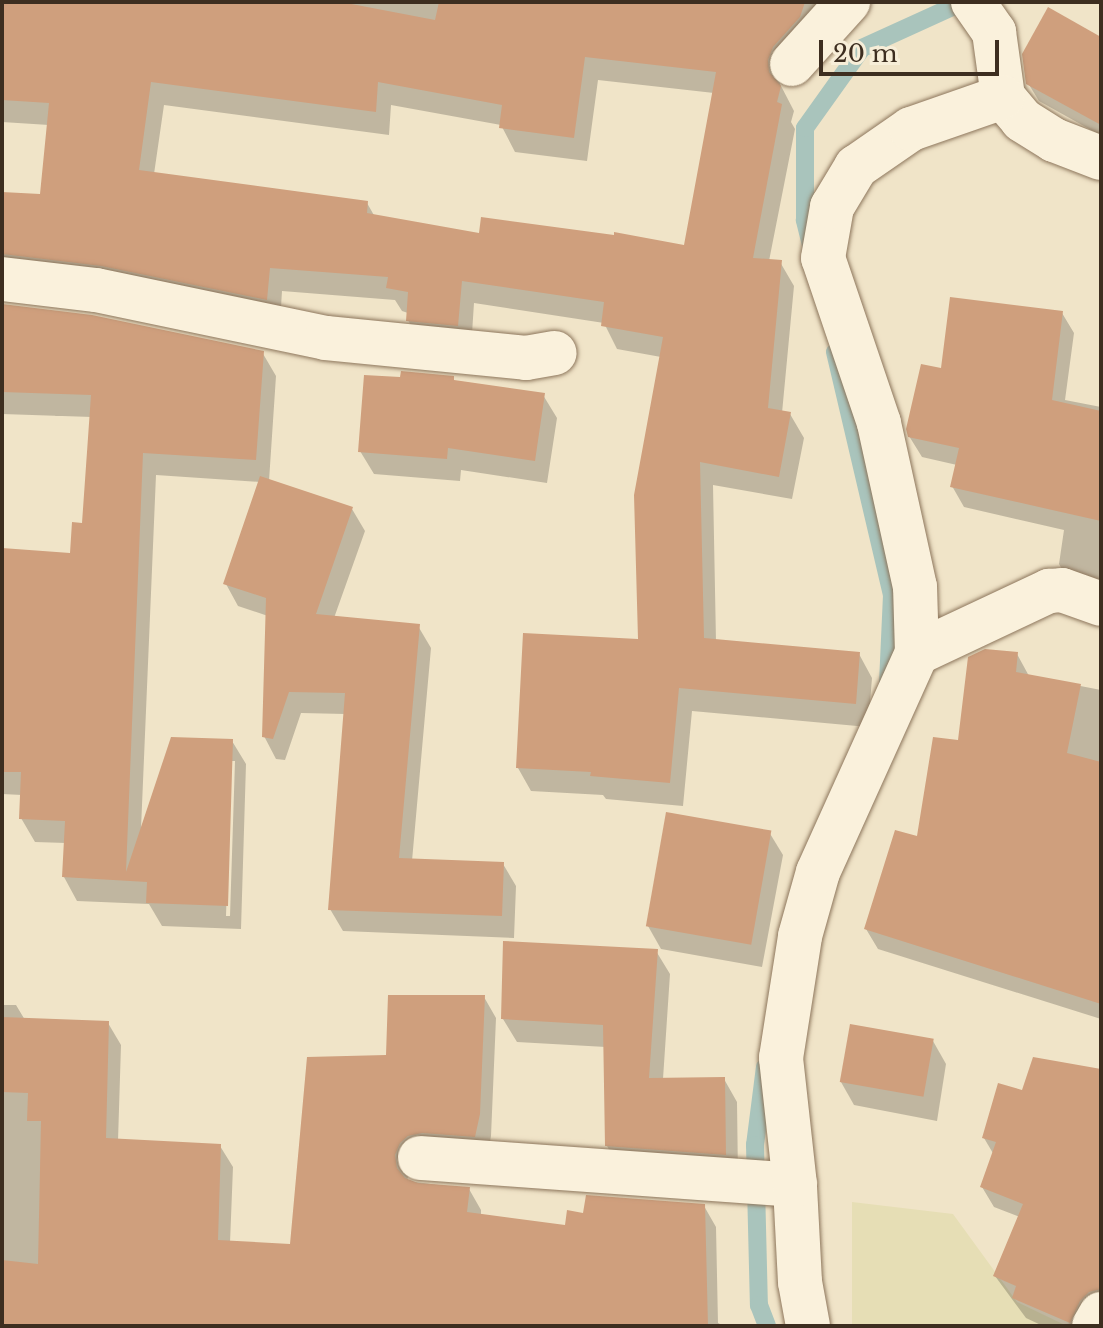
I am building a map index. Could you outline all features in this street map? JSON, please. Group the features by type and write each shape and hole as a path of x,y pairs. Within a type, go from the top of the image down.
{"street":[{"path":"792,64 848,2"},
{"path":"983,17 1003,97 1022,120 1054,140 1101,158"},
{"path":"808,1326 784,1184 781,1058 800,936 818,872 917,653 915,587 879,423 823,258 832,207 856,167 911,129 1003,97"},
{"path":"2,279 96,290 326,338 526,358 555,353"},
{"path":"917,653 1049,591 1062,590 1101,604"},
{"path":"420,1158 784,1184"},
{"path":"1094,1326 1101,1314"}],"shaded area":[{"path":"852,1202 953,1214 1017,1302 1067,1326 852,1326"}],"building":[{"path":"2,2 341,2 435,20 439,2 805,2 800,17 773,47 768,60 769,72 781,86 777,102 782,104 753,258 782,260 768,408 791,412 779,477 700,462 704,638 860,652 856,704 679,688 670,783 590,776 591,772 516,768 523,633 638,639 634,495 663,337 601,326 604,302 462,281 458,326 406,321 408,292 386,288 388,277 270,268 267,300 101,266 2,254 2,192 40,194 49,103 2,100","holes":["585,57 716,72 684,245 614,232 614,235 481,217 479,233 367,213 368,201 139,170 151,82 376,112 378,82 502,105 499,128 574,138"]},
{"path":"1048,7 1101,37 1101,125 1026,84 1022,54"},
{"path":"950,297 1063,311 1052,400 1101,411 1101,521 950,487 959,448 908,437 906,429 921,364 941,368"},
{"path":"2,304 92,315 264,351 256,460 143,453 126,872 171,737 233,739 228,906 146,903 147,882 62,877 65,821 19,819 21,772 2,772 2,548 70,553 72,522 82,523 91,395 2,392"},
{"path":"401,371 454,376 454,380 545,393 535,461 448,448 447,459 358,452 364,375 400,377"},
{"path":"260,476 353,507 316,614 420,624 399,858 504,862 502,916 328,910 345,693 289,692 273,739 262,737 266,598 223,584"},
{"path":"985,649 1018,652 1016,672 1081,684 1067,753 1101,762 1101,1004 864,929 895,830 917,836 933,737 958,740 968,657"},
{"path":"666,812 771,831 751,945 646,926"},
{"path":"503,941 658,949 649,1078 725,1077 726,1155 605,1146 603,1025 501,1019"},
{"path":"388,995 485,995 480,1114 475,1137 422,1133 408,1136 400,1143 395,1155 397,1168 405,1178 418,1183 470,1187 467,1212 565,1225 567,1210 583,1213 586,1195 705,1204 708,1326 2,1326 2,1260 38,1264 41,1121 27,1121 28,1093 2,1092 2,1017 109,1021 106,1138 221,1144 218,1240 290,1244 307,1057 386,1055"},
{"path":"850,1024 934,1039 923,1097 840,1082"},
{"path":"1033,1057 1101,1069 1101,1289 1089,1292 1080,1301 1070,1323 1012,1298 1016,1286 993,1276 1023,1204 980,1187 996,1142 982,1138 998,1083 1022,1090"}],"waterway":[{"path":"812,249 805,220 805,128 862,48 963,2"},
{"path":"835,352 892,595 888,684"},
{"path":"765,1067 755,1145 759,1305 767,1326"}]}
